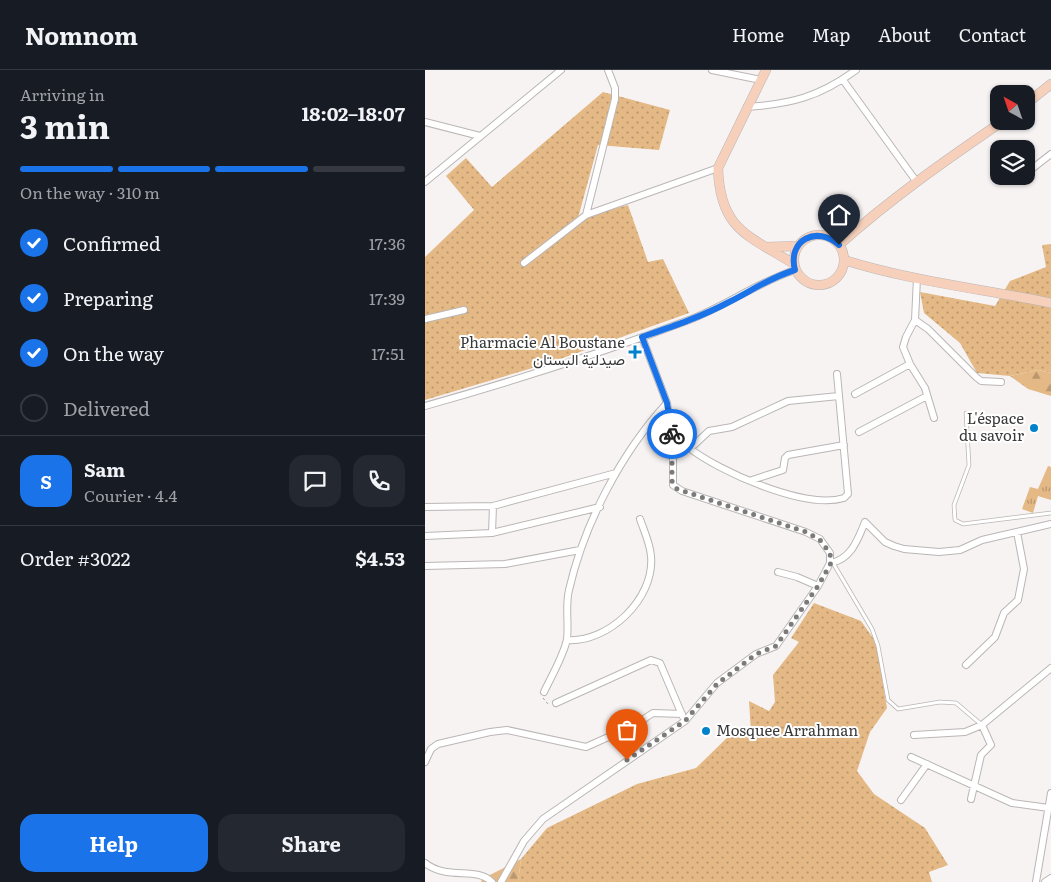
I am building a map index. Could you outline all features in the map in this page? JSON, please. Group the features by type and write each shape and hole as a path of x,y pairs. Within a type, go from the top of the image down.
{"main road":[{"path":"765,70 717,168 718,185 725,210 737,228 749,238 795,267 807,282 815,285 831,282 841,272 844,260 836,242 817,235 803,240 798,246 794,255 795,267"},
{"path":"1035,97 1051,84"},
{"path":"836,242 916,181 990,130"},
{"path":"766,247 798,246"},
{"path":"844,260 870,268 917,278 1051,303"},
{"path":"841,272 870,268"}],"street":[{"path":"425,182 561,70"},
{"path":"586,215 615,100 615,88 608,70"},
{"path":"712,70 761,80"},
{"path":"747,107 783,105 806,98 843,80 856,70"},
{"path":"843,80 916,181"},
{"path":"425,122 480,136"},
{"path":"1035,166 1051,154"},
{"path":"524,263 586,215 717,168"},
{"path":"425,406 515,381 699,316 795,267"},
{"path":"917,278 915,320 905,337 903,347 927,396 934,418"},
{"path":"425,319 464,310"},
{"path":"915,320 928,329 976,378 981,381 1001,382"},
{"path":"501,882 524,841 543,820 683,718 717,684 756,654 776,646 832,563 830,553 820,540 806,532 677,489 672,481 673,447 667,403 642,337"},
{"path":"855,394 910,364"},
{"path":"688,447 725,471 805,499 844,498 848,494 837,374"},
{"path":"673,447 688,447 701,439 709,431 731,427 780,403 797,399 839,396"},
{"path":"859,432 927,396"},
{"path":"544,692 567,640 568,592 581,550 616,473 635,441 667,403"},
{"path":"752,480 783,470 785,458 788,455 845,445"},
{"path":"425,507 493,506 616,473"},
{"path":"492,533 493,506"},
{"path":"425,536 492,533 600,507"},
{"path":"567,640 596,635 622,619 639,598 650,573 651,557 639,519"},
{"path":"832,563 840,562 853,549 865,522 885,542 894,546 928,552 959,550 982,540 1051,524"},
{"path":"966,665 995,637 1004,613 1018,600 1024,569 1017,532"},
{"path":"425,566 505,564 581,550"},
{"path":"778,572 797,577 818,586"},
{"path":"557,703 651,660 660,663 683,718"},
{"path":"915,734 965,732 982,725 1051,668"},
{"path":"425,762 431,749 438,744 490,732 507,730 586,747 633,726 653,713 683,718"},
{"path":"971,799 981,755 991,745 982,725"},
{"path":"911,757 1012,803 1049,808"},
{"path":"901,800 927,764"},
{"path":"1036,882 1051,793"},
{"path":"1043,844 1051,844"},
{"path":"425,863 442,872 477,874 492,882"},
{"path":"1045,882 1051,878"}],"lane":[{"path":"966,413 969,465 954,505 955,520 963,524 1051,513"},
{"path":"832,563 872,629 878,646 888,700 891,704 898,709 940,702 957,703 982,725"}],"path":[{"path":"544,692 545,703 557,703"}],"green space":[{"path":"603,92 670,110 659,150 598,145 578,218 628,205 648,262 663,259 689,313 546,364 425,400 425,257 474,210 446,176 466,158 492,187"},
{"path":"1051,244 1051,373 1038,370 1010,376 977,373 960,343 924,313 920,292 995,306 1010,281 1046,267 1042,245"},
{"path":"1038,370 1051,373 1051,396 1028,389 1010,376"},
{"path":"1048,466 1051,467 1051,500 1038,496 1033,513 1022,509 1030,487 1038,489"},
{"path":"814,603 861,621 876,642 887,708 870,732 857,771 874,794 925,828 948,865 929,872 932,882 518,882 521,859 547,828 637,784 696,768 734,731 751,732 749,701 769,711 775,702 773,675 799,642 791,638"},
{"path":"521,859 518,882 481,882 482,879"}],"way so far":[{"path":"627,760 685,721 717,684 756,654 776,646 818,586 831,563 830,553 820,540 806,532 677,489 672,481 672,434"}],"place":[{"name":"Pharmacie Al Boustane صيدلية البستان","path":"635,352"},
{"name":"L'éspace du savoir","path":"1034,428"},
{"name":"Mosquee Arrahman","path":"706,731"}],"route":[{"path":"672,434 667,403 642,337 691,320 728,303 777,276 795,270 793,260 795,250 803,240 810,236 825,236 833,239 839,245"}]}
